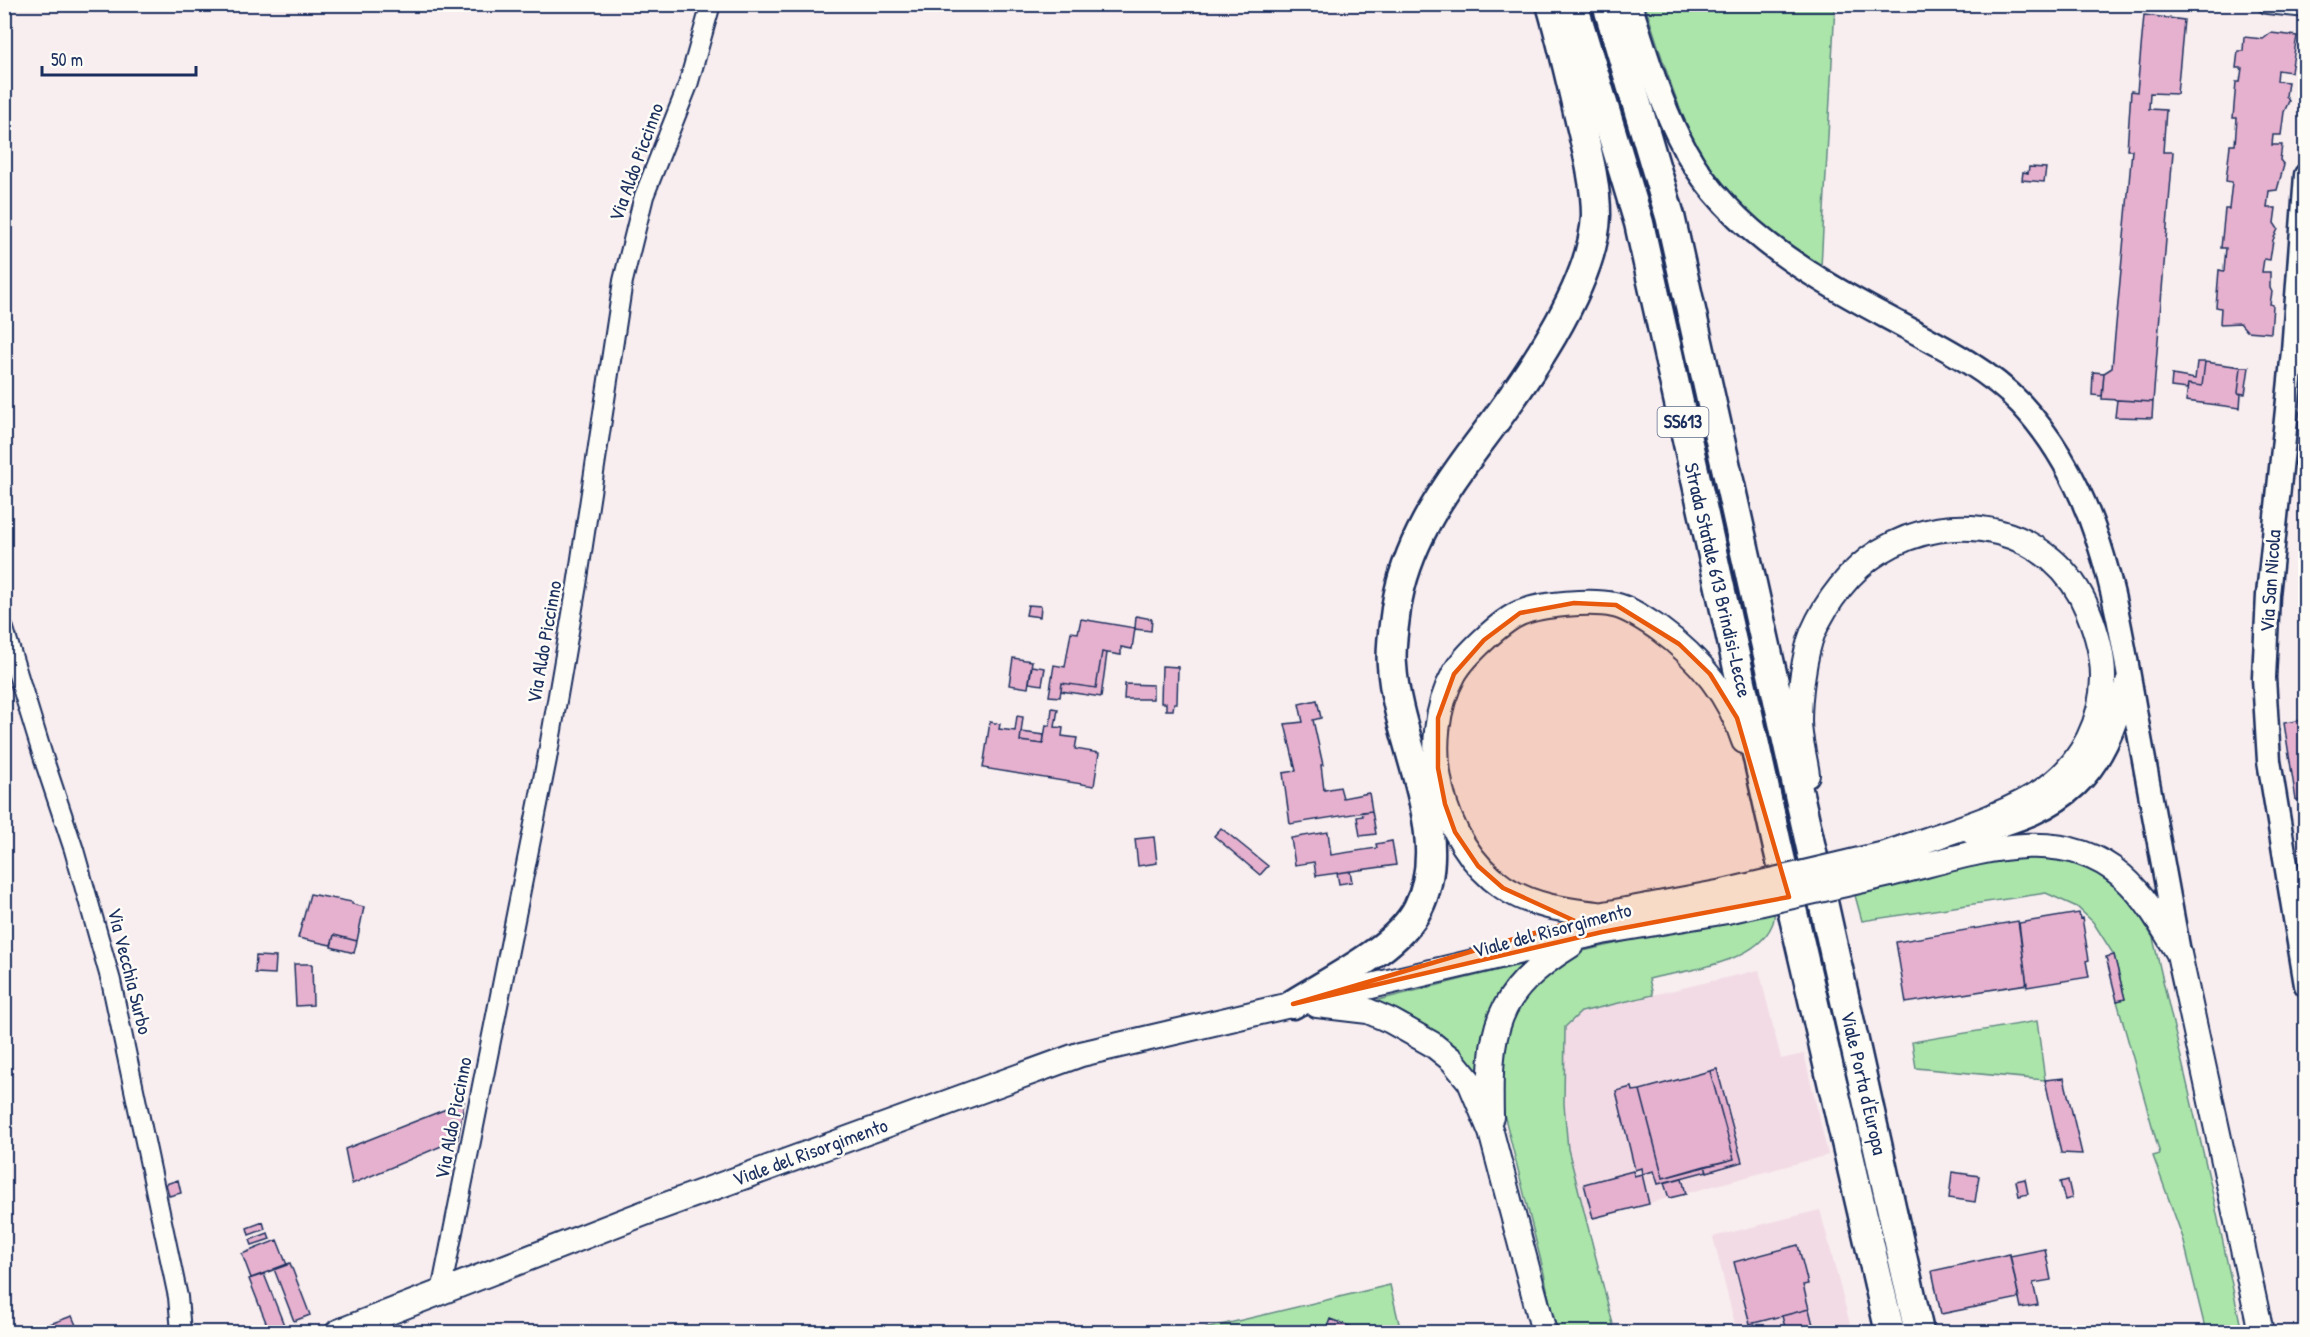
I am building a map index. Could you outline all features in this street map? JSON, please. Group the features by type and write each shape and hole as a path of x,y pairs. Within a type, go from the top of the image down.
{"highway":[{"path":"1293,1004 1398,934 1417,910 1428,883 1430,841 1392,665 1396,606 1418,535 1458,471 1544,348 1587,266 1596,215 1590,166 1551,4"},
{"name":"Strada Statale 613 Brindisi-Lecce","path":"1573,4 1639,223 1777,844"},
{"name":"Strada Statale 613 Brindisi-Lecce","path":"1607,4 1670,216 1808,834"},
{"name":"Viale Porta d'Europa","path":"1808,834 1919,1332"},
{"name":"Viale Porta d'Europa","path":"1777,844 1890,1332"}],"main road":[{"path":"1808,834 1812,803 1799,722 1803,678 1813,633 1830,601 1852,574 1878,552 1906,538 1943,530 1978,528 2015,536 2041,550 2067,572 2083,597 2097,634 2103,662 2103,697 2092,733 2074,762 2049,786 2013,807 1887,864"},
{"path":"1600,923 1546,907 1503,888 1478,866 1455,832 1445,804 1438,768 1438,718 1454,674 1484,640 1520,613 1574,603 1616,605 1645,619 1679,644 1710,674 1737,718 1777,844"},
{"path":"1887,864 2019,845 2055,844 2090,855 2123,876 2153,912 2179,954 2261,1332"},
{"name":"Viale del Risorgimento","path":"338,1332 655,1209 1081,1054 1293,1004 1600,923 1725,901 1887,864"},
{"path":"1491,1132 1492,1046 1497,1024 1509,998 1524,979 1600,923"},
{"path":"1293,1004 1368,1011 1432,1044 1452,1060 1470,1082 1491,1132 1544,1332"}],"street":[{"name":"Via Aldo Piccinno","path":"441,1293 547,759 577,585 622,281 644,196 688,85 711,4"},
{"path":"1630,4 1678,136 1705,181 1736,218 1784,257 1982,372 2021,404 2063,460 2091,516 2110,578 2124,640 2128,674 2179,954"},
{"path":"2267,4 2306,8"},
{"name":"Via San Nicola","path":"2306,175 2293,351 2269,584 2264,678 2269,761 2306,985"},
{"name":"Via Vecchia Surbo","path":"4,629 45,766 74,850 111,981 178,1297 181,1332"},
{"path":"1887,864 2016,822 2055,803 2086,777 2108,740 2120,711 2128,674"}],"highlighted area":[{"path":"1574,603 1616,605 1679,644 1710,674 1737,718 1789,897 1602,932 1293,1004 1575,921 1503,888 1478,866 1455,832 1445,804 1438,768 1438,718 1454,674 1484,640 1520,613"}],"shaded area":[{"path":"1759,970 1781,1059 1804,1054 1828,1155 1587,1220 1568,1149 1564,1104 1565,1027 1581,1012"},
{"path":"1820,1210 1852,1332 1737,1332 1713,1237"}],"green space":[{"path":"1645,5 1835,5 1821,267 1757,220 1720,181 1705,159 1680,109"},
{"path":"2052,855 2095,870 2130,898 2153,938 2211,1186 2242,1332 2206,1332 2183,1238 2153,1156 2160,1154 2117,1001 2125,999 2114,955 2093,922 2077,907 2046,893 1862,921 1853,888 1974,861"},
{"path":"1775,907 1772,925 1764,938 1751,949 1718,963 1649,979 1653,995 1581,1012 1565,1027 1564,1104 1568,1149 1615,1332 1556,1332 1543,1269 1502,1106 1499,1069 1516,1007 1554,966 1583,951"},
{"path":"1519,965 1522,969 1502,993 1489,1018 1482,1047 1480,1077 1434,1033 1409,1016 1379,1003 1378,1000"},
{"path":"2037,1021 2045,1080 1916,1068 1912,1042"},
{"path":"1390,1285 1401,1332 1191,1332"}],"building":[{"path":"2144,15 2184,20 2177,94 2150,93 2149,109 2166,110 2163,152 2173,152 2153,402 2102,399 2104,373 2112,368 2132,150 2127,150 2131,91 2137,92"},
{"path":"2271,33 2297,36 2291,72 2278,70 2277,81 2288,82 2286,96 2289,101 2284,112 2281,135 2273,135 2272,145 2282,145 2280,160 2284,165 2277,190 2269,191 2267,208 2276,208 2274,223 2278,229 2273,240 2270,260 2264,259 2262,272 2270,272 2272,292 2270,304 2273,305 2271,333 2247,331 2240,323 2220,324 2221,308 2216,307 2219,270 2224,271 2226,248 2221,248 2225,209 2229,209 2232,182 2226,181 2230,145 2235,145 2237,118 2233,118 2236,82 2240,82 2242,68 2236,68 2238,51 2243,51 2244,37 2263,39"},
{"path":"2029,167 2046,168 2044,182 2022,180 2023,172 2028,173"},
{"path":"2197,362 2205,362 2202,386 2188,384 2187,389 2171,387 2172,375 2195,379"},
{"path":"2205,362 2241,367 2238,393 2241,394 2240,408 2186,401 2188,384 2202,386"},
{"path":"2241,367 2249,367 2245,394 2238,393"},
{"path":"2093,372 2104,373 2102,396 2092,395"},
{"path":"2303,376 2306,376 2304,457"},
{"path":"2117,400 2153,402 2152,418 2115,417"},
{"path":"1028,605 1041,606 1040,617 1026,615"},
{"path":"1136,616 1152,619 1151,631 1135,629"},
{"path":"1081,619 1135,628 1132,649 1121,647 1121,655 1102,652 1096,688 1062,683 1060,697 1049,696 1054,665 1065,667 1071,632 1078,633"},
{"path":"1102,652 1107,653 1101,697 1061,691 1062,683 1096,688"},
{"path":"1013,658 1032,661 1028,688 1009,685"},
{"path":"1032,666 1045,668 1042,685 1029,683"},
{"path":"1162,666 1178,667 1177,703 1174,703 1173,710 1166,710 1166,703 1161,703"},
{"path":"1125,684 1153,685 1153,699 1124,699"},
{"path":"1317,700 1321,718 1313,720 1323,765 1321,765 1324,790 1340,787 1343,798 1369,793 1372,811 1290,824 1283,773 1296,771 1285,724 1303,722 1299,704"},
{"path":"1052,708 1058,709 1055,727 1063,728 1062,736 1077,738 1075,749 1099,753 1094,786 983,768 990,722 1000,724 999,729 1015,731 1017,716 1023,717 1020,741 1043,744 1046,725 1050,726"},
{"path":"2302,720 2306,742 2306,799 2296,800 2284,723"},
{"path":"1021,732 1044,735 1043,744 1020,741"},
{"path":"1372,811 1376,834 1360,836 1357,817 1363,816 1362,812"},
{"path":"2306,812 2306,856 2299,813"},
{"path":"1221,828 1268,866 1260,875 1214,836"},
{"path":"1328,832 1331,855 1377,848 1376,844 1392,841 1396,865 1316,876 1314,862 1295,865 1291,838"},
{"path":"1154,837 1157,863 1138,866 1135,839"},
{"path":"1350,871 1352,882 1339,884 1337,873"},
{"path":"310,894 352,902 352,904 364,907 357,941 334,935 331,945 298,938"},
{"path":"2079,913 2080,919 2082,918 2089,960 2086,961 2089,977 2027,987 2019,923"},
{"path":"2018,921 2027,984 1906,1003 1896,942"},
{"path":"334,935 357,941 354,953 331,947"},
{"path":"2114,955 2125,999 2117,1001 2106,957"},
{"path":"256,956 276,957 275,974 255,973"},
{"path":"294,964 312,964 313,1005 296,1006"},
{"path":"1717,1069 1742,1162 1707,1172 1705,1166 1734,1159 1710,1071"},
{"path":"1710,1071 1734,1159 1663,1178 1640,1090"},
{"path":"2064,1078 2082,1154 2061,1153 2045,1080"},
{"path":"1632,1087 1633,1091 1640,1090 1663,1178 1705,1166 1707,1171 1658,1184 1654,1171 1642,1174 1641,1168 1635,1170 1616,1091"},
{"path":"464,1102 458,1139 352,1184 345,1149"},
{"path":"1633,1171 1634,1176 1642,1174 1649,1204 1593,1218 1584,1184"},
{"path":"1952,1172 1979,1176 1975,1202 1949,1198"},
{"path":"1682,1178 1686,1194 1669,1198 1664,1183"},
{"path":"2025,1179 2028,1194 2019,1196 2016,1181"},
{"path":"178,1180 181,1193 169,1196 166,1184"},
{"path":"2068,1180 2072,1198 2065,1200 2060,1182"},
{"path":"263,1222 265,1229 249,1235 247,1228"},
{"path":"268,1233 270,1239 252,1245 250,1240"},
{"path":"277,1240 287,1265 251,1278 242,1254"},
{"path":"1798,1245 1808,1284 1803,1285 1809,1309 1750,1324 1734,1262"},
{"path":"2045,1249 2051,1280 2033,1283 2038,1305 2021,1308 2010,1256"},
{"path":"2010,1254 2019,1298 1941,1314 1932,1271"},
{"path":"290,1263 310,1315 294,1321 274,1269"},
{"path":"264,1274 284,1325 269,1330 249,1279"},
{"path":"1809,1309 1813,1325 1786,1331 1782,1316"},
{"path":"72,1316 79,1332 28,1332"},
{"path":"1330,1319 1352,1327 1350,1332 1314,1332 1316,1326 1326,1330"},
{"path":"1813,1325 1815,1332 1782,1332 1786,1331"}]}
